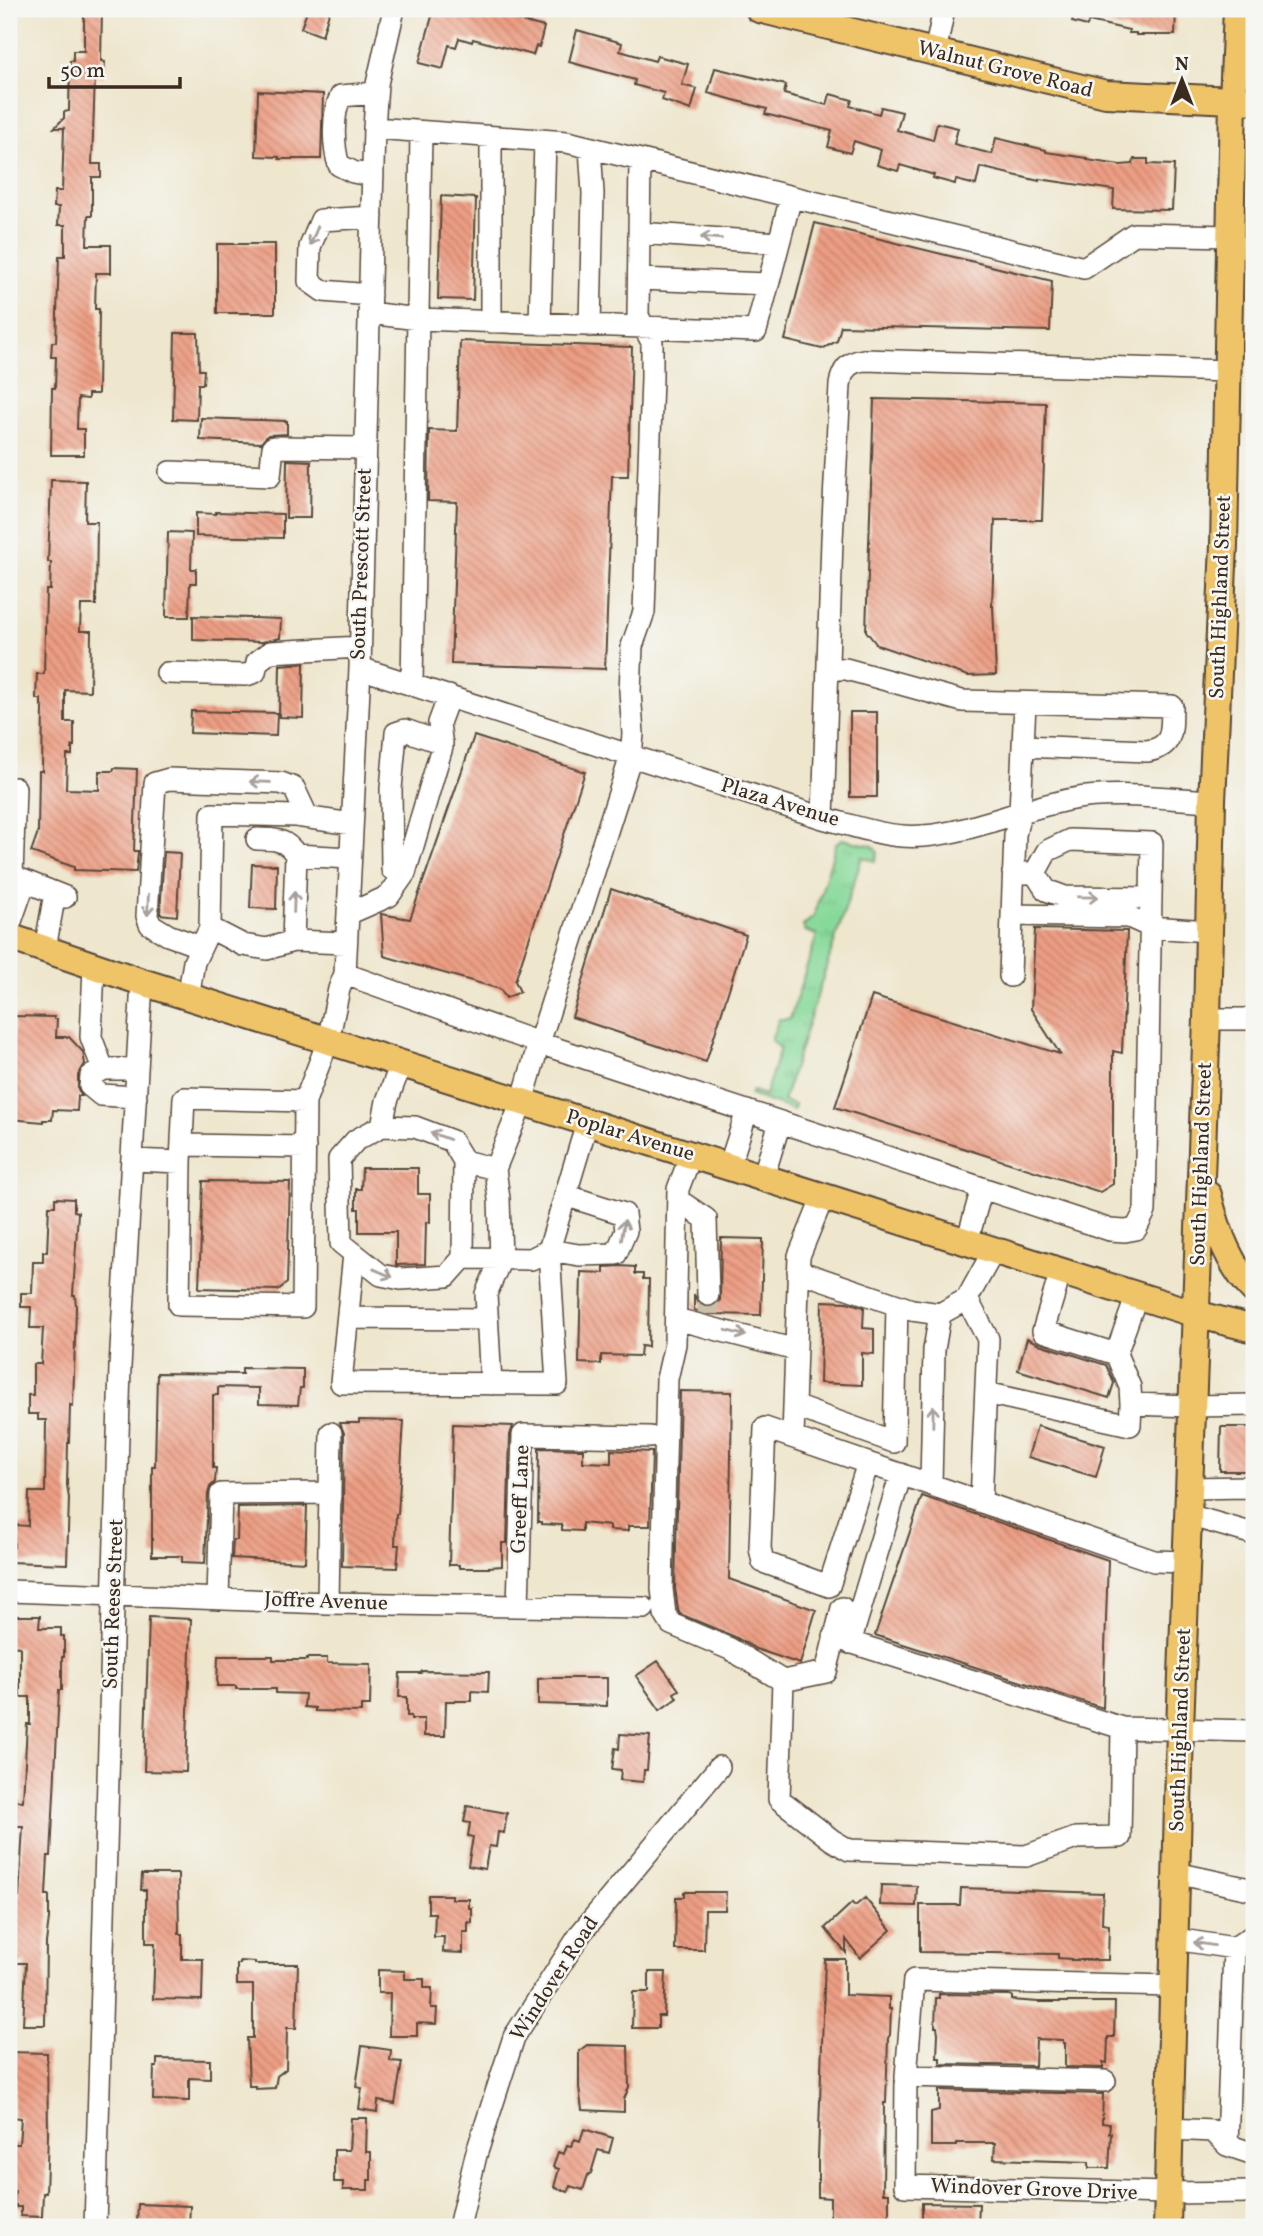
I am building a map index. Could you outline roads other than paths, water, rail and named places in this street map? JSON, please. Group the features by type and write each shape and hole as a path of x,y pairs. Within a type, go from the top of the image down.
{"main road":[{"name":"Walnut Grove Road","path":"760,9 1106,94 1244,101"},
{"name":"South Highland Street","path":"1167,2227 1180,1728 1207,1019 1212,801 1224,545 1230,236 1244,101 1237,9"},
{"name":"Poplar Avenue","path":"9,937 188,997 587,1123 1196,1314 1254,1329"},
{"path":"1202,1158 1219,1233 1235,1265 1254,1290"}],"street":[{"name":"South Prescott Street","path":"305,1101 328,1041 339,989 345,974 360,658 374,128 377,88 394,9"},
{"path":"935,53 944,9"},
{"path":"373,176 353,172 339,165 335,153 336,105 341,96 377,88"},
{"path":"374,128 566,142 1084,268 1134,234 1230,236"},
{"path":"412,684 421,132"},
{"path":"491,137 491,322"},
{"path":"540,324 545,141"},
{"path":"590,148 593,193 590,326"},
{"path":"491,1384 486,1294 501,1259 495,1169 522,1102 631,756 632,646 644,612 652,342 638,316 640,160"},
{"path":"372,217 321,220 310,247 309,281 323,291 418,319 756,331 791,197"},
{"path":"639,233 779,243"},
{"path":"639,279 768,284"},
{"path":"823,818 831,540 840,385 846,367 864,360 1228,371"},
{"path":"170,472 270,476 272,447 365,448"},
{"name":"Plaza Avenue","path":"167,673 246,675 255,672 257,662 270,652 360,658 412,684 823,818 877,832 920,836 953,832 1076,798 1212,801"},
{"path":"828,668 846,668 962,701 1172,706 1168,742 1160,749 1147,751 1023,746"},
{"path":"348,914 389,896 405,873 442,747 439,723 449,696"},
{"path":"1010,976 1014,835 1020,812 1025,703"},
{"path":"405,873 392,869 391,789 396,733 405,730 442,743"},
{"path":"308,818 294,788 281,783 169,779 155,783 147,916 150,924 168,935 205,937 243,946 267,949 293,941 346,943"},
{"path":"9,927 15,878 12,814 15,788"},
{"path":"188,997 194,962 205,937 212,814 308,818 352,824"},
{"path":"257,839 281,839 296,855 293,941"},
{"path":"345,974 539,1042 1110,1230 1136,1229 1145,1211 1152,843 1070,840 1048,851 1035,873"},
{"path":"296,855 350,858"},
{"path":"1013,873 1035,873"},
{"path":"1035,873 1046,890 1065,897 1151,898"},
{"path":"15,878 60,895 45,949"},
{"path":"1012,915 1129,917 1151,927 1209,931"},
{"path":"94,966 91,1037 103,1069"},
{"name":"South Reese Street","path":"95,2227 120,1367 142,982"},
{"path":"1207,1019 1254,1019"},
{"path":"382,1126 387,1101 401,1064"},
{"path":"136,1097 100,1095 90,1086 91,1076 103,1069 137,1069"},
{"path":"184,1098 305,1101 303,1307 179,1304 184,1098"},
{"path":"729,1167 747,1111"},
{"path":"763,1178 780,1122"},
{"path":"354,1254 341,1383 557,1384 549,1250 587,1123"},
{"path":"382,1126 415,1127 452,1141 464,1161 463,1258 447,1276 401,1279 381,1275 341,1243 339,1159 356,1140 382,1126"},
{"path":"132,1160 182,1154 305,1147"},
{"path":"691,1155 678,1189 675,1344 667,1379 662,1589 665,1614 671,1624 730,1649 782,1681 826,1672 842,1640 894,1442 897,1305"},
{"path":"464,1161 495,1169"},
{"path":"967,1242 982,1188"},
{"path":"463,1258 531,1259 549,1250 579,1255 616,1254 626,1231 624,1214 565,1195"},
{"path":"793,1437 799,1256 823,1197"},
{"path":"678,1200 706,1219 708,1311"},
{"path":"798,1271 912,1310 940,1314 967,1299 994,1250"},
{"path":"1061,1271 1043,1331 1116,1354"},
{"path":"986,1393 1130,1425 1130,1387 1116,1354 1137,1295"},
{"path":"967,1299 988,1339 981,1502"},
{"path":"676,1319 708,1311 796,1350"},
{"path":"931,1484 934,1350 940,1314"},
{"path":"348,1318 487,1320"},
{"path":"1131,1404 1254,1405"},
{"path":"794,1406 894,1442"},
{"path":"842,1640 842,1608 829,1586 763,1562 760,1548 765,1428 1154,1561 1186,1562"},
{"path":"328,1603 331,1433"},
{"name":"Greeff Lane","path":"518,1606 523,1435 650,1437"},
{"path":"829,1586 886,1469"},
{"path":"1189,1488 1248,1487 1254,1491"},
{"path":"218,1599 221,1494 330,1493"},
{"path":"1188,1515 1254,1534"},
{"name":"Joffre Avenue","path":"9,1591 328,1603 644,1608"},
{"path":"842,1640 1122,1728 1254,1731"},
{"path":"782,1681 779,1799 849,1850 1026,1856 1076,1838 1120,1837 1122,1728"},
{"name":"Windover Road","path":"459,2227 476,2155 514,2037 581,1933 719,1767"},
{"path":"1177,1873 1254,1890"},
{"path":"1175,1939 1234,1948 1254,1934"},
{"path":"1227,2145 1234,1948"},
{"name":"Windover Grove Drive","path":"1167,2193 905,2186 906,2076 914,1980 1174,1986"},
{"path":"906,2076 1105,2081"},
{"path":"1170,2129 1213,2131 1227,2145 1254,2154"},
{"path":"1167,2193 1254,2192"}],"tunnel":[{"path":"708,1295 708,1314"}]}
